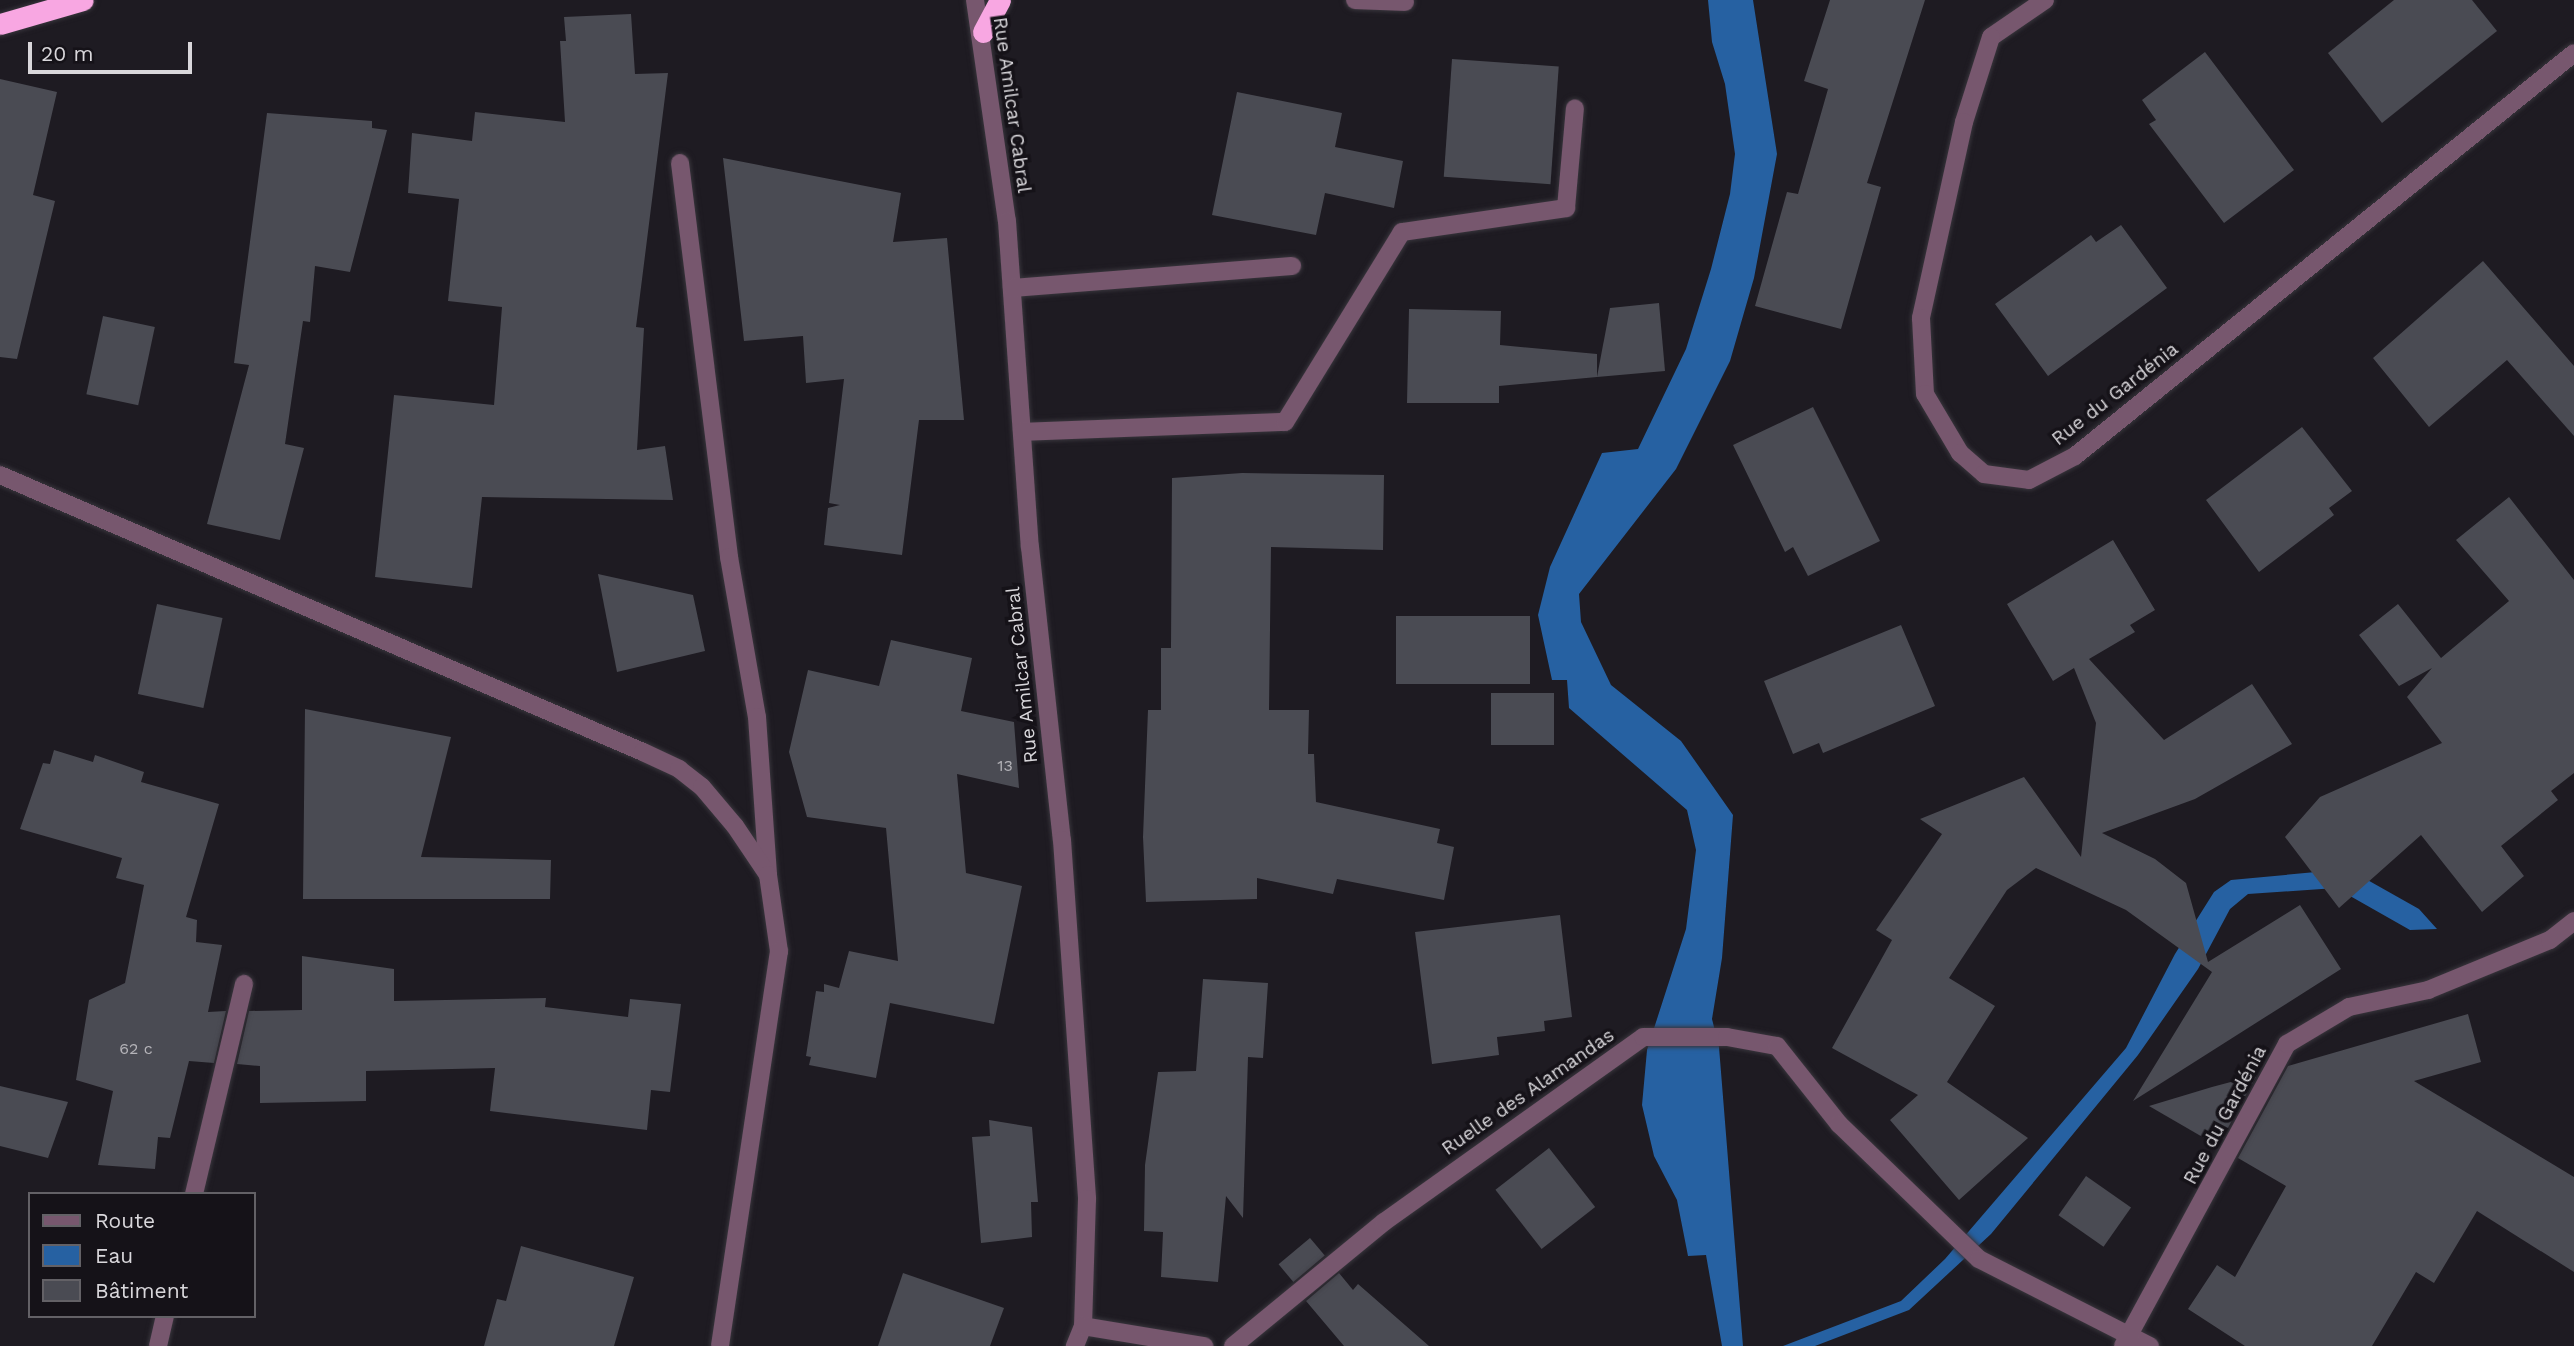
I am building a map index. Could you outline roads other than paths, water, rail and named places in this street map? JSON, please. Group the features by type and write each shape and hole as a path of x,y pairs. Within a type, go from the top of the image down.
{"highway":[{"path":"0,24 83,0"},
{"path":"983,32 1000,0"}],"street":[{"name":"Rue Amilcar Cabral","path":"975,0 983,32 1012,288 1022,432 1062,840 1086,1185 1083,1326 1075,1346"},
{"path":"1355,0 1405,2"},
{"name":"Rue du Gardénia","path":"2045,0 1992,37 1964,122 1921,318 1925,394 1959,453 1984,474 2029,480 2075,456 2574,53"},
{"path":"1022,432 1285,422 1402,232 1566,208 1575,108"},
{"path":"680,163 729,556 757,717 768,875 779,951 720,1346"},
{"path":"1012,288 1292,267"},
{"path":"0,475 679,769 702,787 735,827 768,875"},
{"name":"Rue du Gardénia","path":"2127,1340 2287,1044 2348,1007 2428,990 2550,940 2574,921"},
{"path":"194,1192 244,984"},
{"name":"Ruelle des Alamandas","path":"1233,1346 1404,1207 1643,1037 1727,1037 1777,1046 1839,1124 1952,1236 1979,1259 2127,1340 2150,1346"},
{"path":"158,1346 165,1318"},
{"path":"1083,1326 1204,1346"}],"water":[{"path":"1708,0 1753,0 1777,154 1754,278 1730,361 1676,469 1579,594 1581,622 1611,685 1681,741 1733,815 1722,958 1712,1019 1719,1047 1743,1346 1722,1346 1706,1255 1688,1256 1677,1200 1654,1156 1642,1105 1647,1050 1686,929 1696,850 1687,810 1569,708 1567,680 1552,680 1538,615 1550,567 1602,453 1638,449 1686,349 1711,269 1730,194 1735,154 1725,84 1712,42"},
{"path":"2348,869 2419,909 2437,929 2410,930 2336,888 2248,894 2230,909 2198,969 2138,1055 1991,1234 1909,1310 1815,1346 1783,1346 1901,1301 1945,1259 2126,1048 2175,954 2214,892 2231,880"}]}
